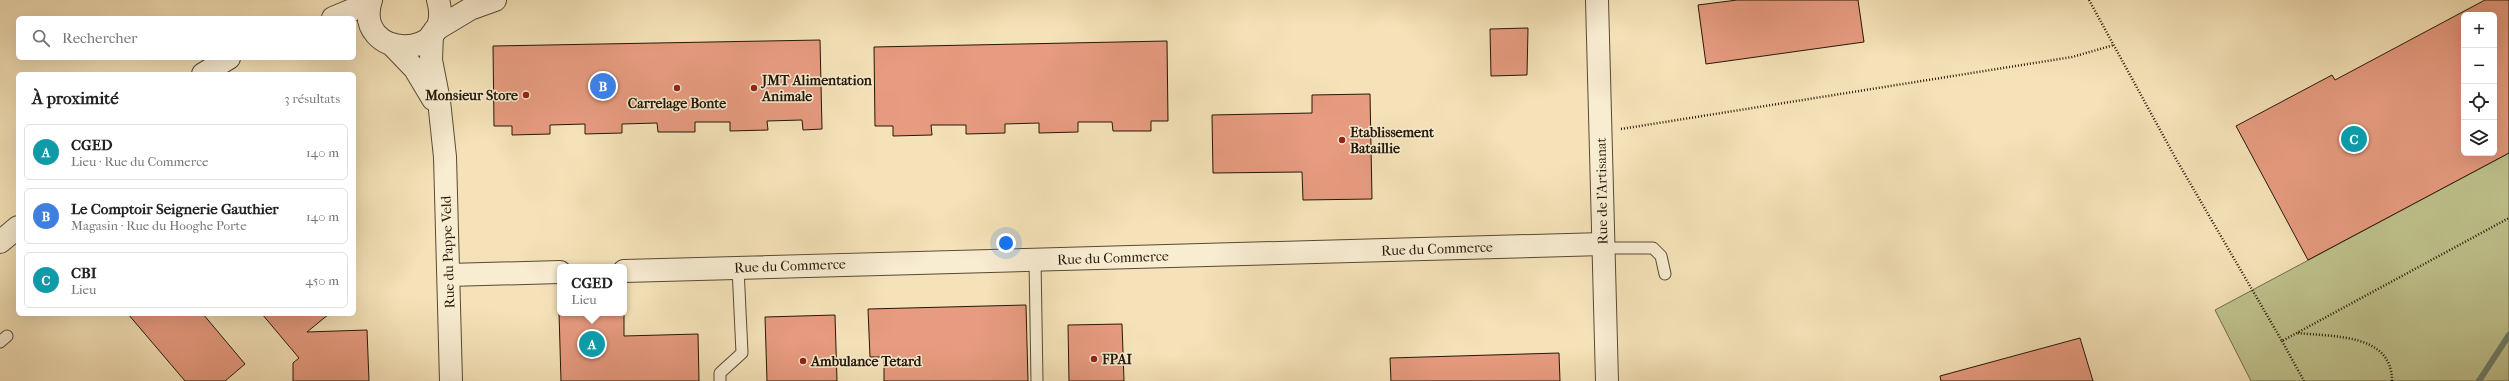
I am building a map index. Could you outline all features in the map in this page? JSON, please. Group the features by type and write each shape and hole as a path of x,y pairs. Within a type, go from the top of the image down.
{"street":[{"path":"338,16 370,0 370,20 385,40"},
{"name":"Rue du Pappe Veld","path":"438,0 440,14 434,32 431,60 445,157 452,381"},
{"path":"356,32 413,46 425,41 434,32 470,9 495,0"},
{"name":"Rue de l'Artisanat","path":"1597,0 1607,381"},
{"name":"Rue du Pappe Veld","path":"385,40 410,62 425,83 441,123"},
{"path":"206,72 226,60"},
{"path":"0,242 16,229"},
{"name":"Rue du Commerce","path":"627,271 1603,246"},
{"path":"449,276 557,272"}],"lane":[{"path":"1603,246 1653,248 1661,256 1665,274"},
{"path":"1034,260 1037,381"},
{"path":"720,381 720,374 742,353 738,268"}],"path":[{"path":"2089,0 2176,159 2304,381"},
{"path":"1600,133 2072,57 2114,45"},
{"path":"2282,342 2509,218"},
{"path":"2298,333 2354,339 2372,344 2387,358 2390,364 2392,381"}],"green space":[{"path":"2509,153 2509,381 2251,381 2215,310"}],"building":[{"path":"1737,0 1858,0 1864,42 1706,64 1698,5"},
{"path":"2485,0 2509,0 2509,153 2308,260 2236,126 2332,75 2335,80 2461,13 2461,156 2497,156 2497,12 2462,12"},
{"path":"1528,28 1527,75 1491,76 1490,29"},
{"path":"820,40 822,129 803,130 802,120 767,121 768,130 730,131 730,122 695,122 695,132 658,132 657,123 622,124 622,133 585,134 585,124 550,125 550,134 512,135 512,126 494,126 493,46"},
{"path":"1167,41 1168,121 1151,121 1151,131 1113,131 1112,122 1078,122 1078,132 1039,133 1039,123 1005,124 1005,133 966,134 966,125 931,125 932,135 893,136 893,126 875,126 874,47"},
{"path":"1370,94 1372,199 1303,200 1302,172 1213,173 1212,115 1312,113 1312,95"},
{"path":"1026,305 1028,381 884,381 884,357 870,357 868,309"},
{"name":"Ambulance Tetard","path":"835,315 837,381 767,381 765,317"},
{"path":"130,316 205,316 245,364 225,381 185,381"},
{"path":"264,316 327,316 307,332 367,330 369,381 293,381 293,363 299,358"},
{"path":"559,316 624,316 624,336 698,334 699,381 561,381"},
{"path":"1122,324 1124,381 1069,381 1068,325"},
{"path":"2080,338 2093,381 1941,381 1940,376"},
{"path":"1559,353 1560,381 1391,381 1390,358"}],"waterway":[{"path":"2479,381 2509,335"}],"place":[{"name":"Le Comptoir Seignerie Gauthier","path":"603,86"},
{"name":"Carrelage Bonte","path":"677,88"},
{"name":"JMT Alimentation Animale","path":"754,88"},
{"name":"Monsieur Store","path":"526,95"},
{"name":"CBI","path":"2354,139"},
{"name":"Etablissement Bataillie","path":"1342,140"},
{"name":"CGED","path":"592,344"},
{"name":"FPAI","path":"1094,359"},
{"name":"Ambulance Tetard","path":"803,361"}]}
